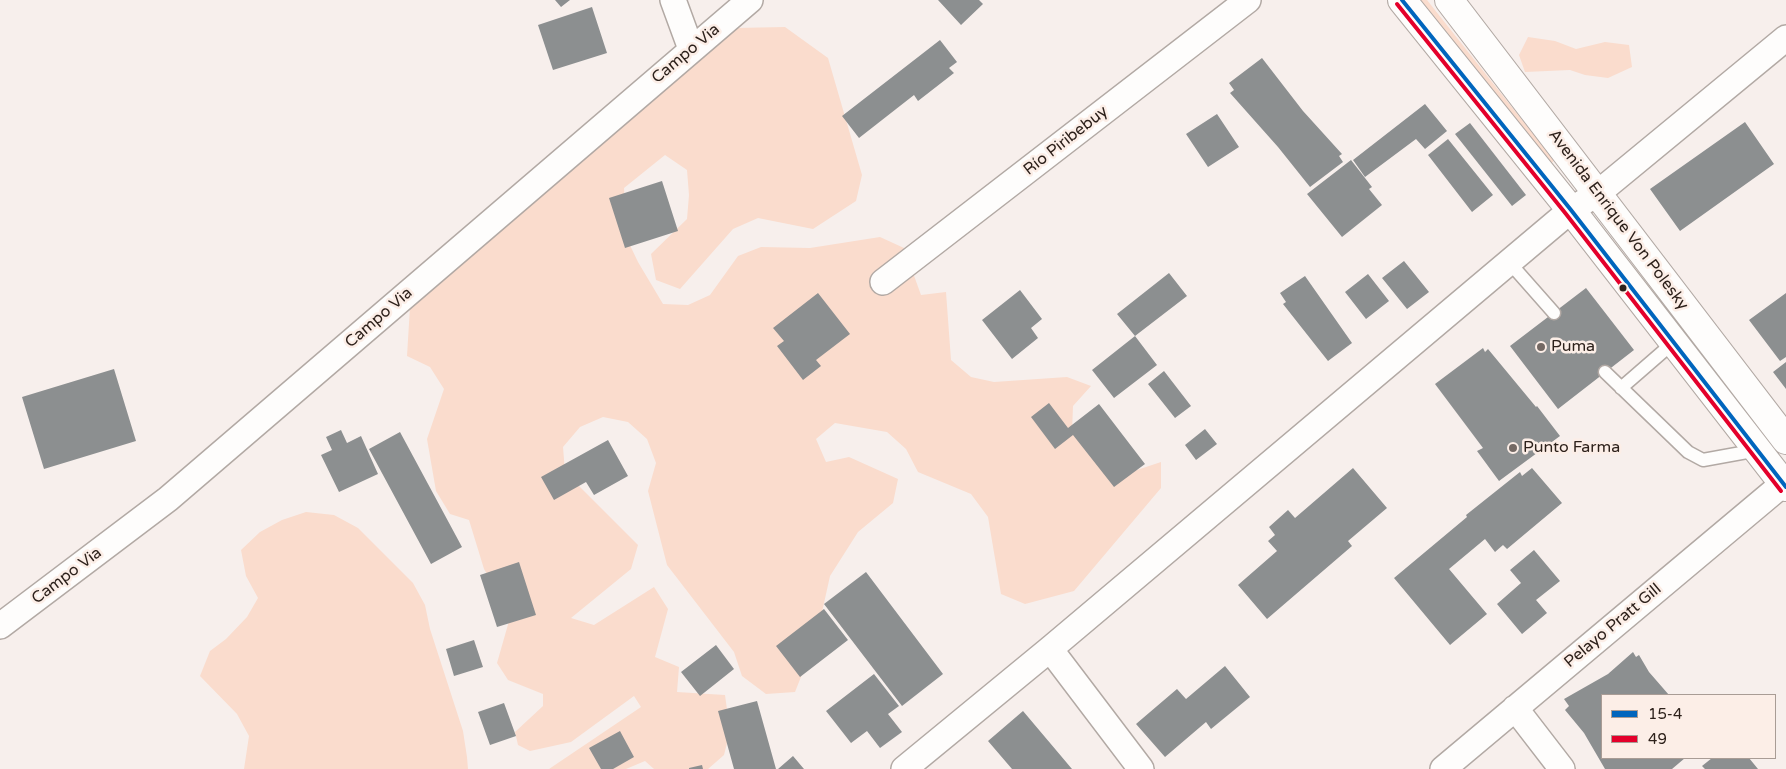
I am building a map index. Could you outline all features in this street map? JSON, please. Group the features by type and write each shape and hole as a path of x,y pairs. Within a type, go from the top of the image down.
{"main road":[{"name":"Avenida Enrique Von Polesky","path":"1402,0 1571,210 1785,485"},
{"name":"Avenida Enrique Von Polesky","path":"1449,0 1786,440"}],"street":[{"path":"673,0 691,49"},
{"name":"Campo Via","path":"0,626 168,500 750,0"},
{"name":"Río Piribebuy","path":"883,282 1248,0"},
{"path":"904,769 1571,210 1598,193 1786,38"},
{"name":"Pelayo Pratt Gill","path":"1443,769 1785,485"},
{"path":"1050,648 1141,769"},
{"path":"1515,708 1562,769"}],"lane":[{"path":"1509,262 1554,314"},
{"path":"1621,388 1674,342"},
{"path":"1604,372 1688,452 1703,460 1758,450"}],"shaded area":[{"path":"1420,0 1427,0 1553,159 1553,162 1551,163"},
{"path":"785,27 828,58 862,175 856,201 813,229 758,218 733,229 680,289 656,280 651,254 687,219 689,195 687,170 665,155 624,188 627,239 638,262 663,304 688,305 710,295 738,256 761,247 810,248 880,237 904,248 921,295 946,292 951,360 971,377 994,382 1067,377 1091,386 1073,406 1072,432 1137,470 1161,462 1161,488 1074,591 1025,604 1001,594 988,517 971,494 918,472 906,449 887,432 835,423 816,439 826,462 849,457 898,479 893,503 858,532 830,576 816,639 795,692 766,694 742,676 734,652 667,565 648,491 656,463 647,439 628,422 603,417 580,427 563,447 565,472 638,545 631,569 571,618 594,625 654,587 668,609 655,657 679,667 677,692 725,695 730,731 724,755 708,769 654,769 645,761 626,769 549,769 641,707 634,696 571,742 530,751 518,745 515,732 543,706 543,694 508,680 497,663 511,614 484,569 469,520 450,514 436,491 427,439 444,389 430,367 407,356 410,307 423,284 584,159 683,43 735,28"},
{"path":"1528,37 1555,41 1576,49 1605,42 1629,45 1632,67 1608,78 1585,75 1570,70 1525,72 1519,55"},
{"path":"306,512 334,515 358,528 413,583 425,605 430,629 463,731 468,769 244,769 249,736 237,714 200,676 210,651 226,639 247,617 258,598 246,576 241,550 260,532 282,520"}],"building":[{"path":"555,0 570,0 561,7"},
{"path":"938,0 979,0 983,4 961,25"},
{"path":"592,7 607,53 553,70 538,25"},
{"path":"940,40 957,62 949,68 954,73 918,101 914,95 859,138 842,116"},
{"path":"1262,58 1303,111 1342,154 1339,156 1343,162 1310,187 1278,147 1230,93 1234,90 1229,83"},
{"path":"1425,104 1447,131 1425,149 1416,139 1365,177 1353,160"},
{"path":"1217,114 1239,147 1208,167 1186,134"},
{"path":"1745,122 1774,164 1680,231 1650,189"},
{"path":"1470,123 1526,195 1512,206 1455,134"},
{"path":"1448,139 1493,195 1472,212 1428,155"},
{"path":"1351,160 1372,187 1369,189 1382,205 1342,237 1307,194"},
{"path":"662,181 678,231 625,248 609,198"},
{"path":"1404,261 1429,292 1407,309 1382,278"},
{"path":"1169,273 1187,296 1135,336 1117,314"},
{"path":"1368,274 1389,301 1366,319 1345,292"},
{"path":"1305,276 1352,343 1328,361 1283,304 1286,302 1280,293"},
{"path":"1586,288 1634,350 1558,409 1510,346"},
{"path":"1020,290 1042,319 1031,328 1038,338 1012,359 982,320"},
{"path":"818,293 850,334 816,360 821,366 803,380 777,346 784,341 773,328"},
{"path":"1786,293 1786,357 1780,361 1749,320"},
{"path":"1135,336 1157,365 1114,398 1092,370"},
{"path":"1483,348 1485,352 1488,349 1560,436 1499,481 1477,451 1483,448 1435,384"},
{"path":"1786,362 1786,389 1773,372"},
{"path":"114,369 136,441 44,469 22,397"},
{"path":"1164,371 1191,406 1175,418 1148,384"},
{"path":"1049,403 1068,428 1099,404 1145,464 1114,487 1073,435 1055,449 1031,417"},
{"path":"1205,429 1217,444 1196,460 1185,445"},
{"path":"341,430 347,443 361,436 378,474 339,492 321,455 332,450 326,437"},
{"path":"400,432 462,547 431,564 369,449"},
{"path":"608,440 628,476 594,495 586,482 554,500 541,477"},
{"path":"1353,468 1387,508 1348,541 1352,546 1267,619 1238,585 1277,551 1268,541 1275,535 1269,527 1288,510 1295,518"},
{"path":"1532,468 1562,503 1507,549 1503,545 1495,552 1485,539 1449,569 1487,614 1450,645 1394,578 1467,517 1466,515 1520,472 1522,476"},
{"path":"1534,550 1560,581 1536,600 1547,613 1522,634 1497,604 1521,583 1510,570"},
{"path":"519,562 536,615 497,627 480,575"},
{"path":"866,572 943,674 902,706 824,604"},
{"path":"824,609 848,640 800,677 776,646"},
{"path":"474,640 483,667 454,676 446,649"},
{"path":"716,645 734,669 700,696 681,672"},
{"path":"1633,652 1636,657 1639,655 1649,672 1668,694 1601,694 1601,759 1684,759 1672,769 1605,769 1584,733 1565,710 1569,706 1564,699 1608,674"},
{"path":"1225,666 1250,697 1211,729 1206,722 1165,757 1136,724 1177,689 1186,699"},
{"path":"874,674 899,706 888,714 902,732 880,748 867,731 851,743 826,711"},
{"path":"757,701 776,769 734,769 718,711"},
{"path":"504,703 516,736 490,745 478,712"},
{"path":"1023,711 1072,769 1012,769 988,741"},
{"path":"620,731 634,757 613,769 601,769 589,748"},
{"path":"793,756 804,769 778,769"},
{"path":"1711,759 1750,759 1758,769 1705,769 1702,766"},
{"path":"702,765 703,769 689,769 689,768"}],"transit line":[{"name":"15-4","path":"1402,0 1571,210 1786,487"},
{"name":"49","path":"1397,4 1566,214 1781,491"}],"place":[{"name":"Puma","path":"1541,347"},
{"name":"Punto Farma","path":"1513,448"}]}
